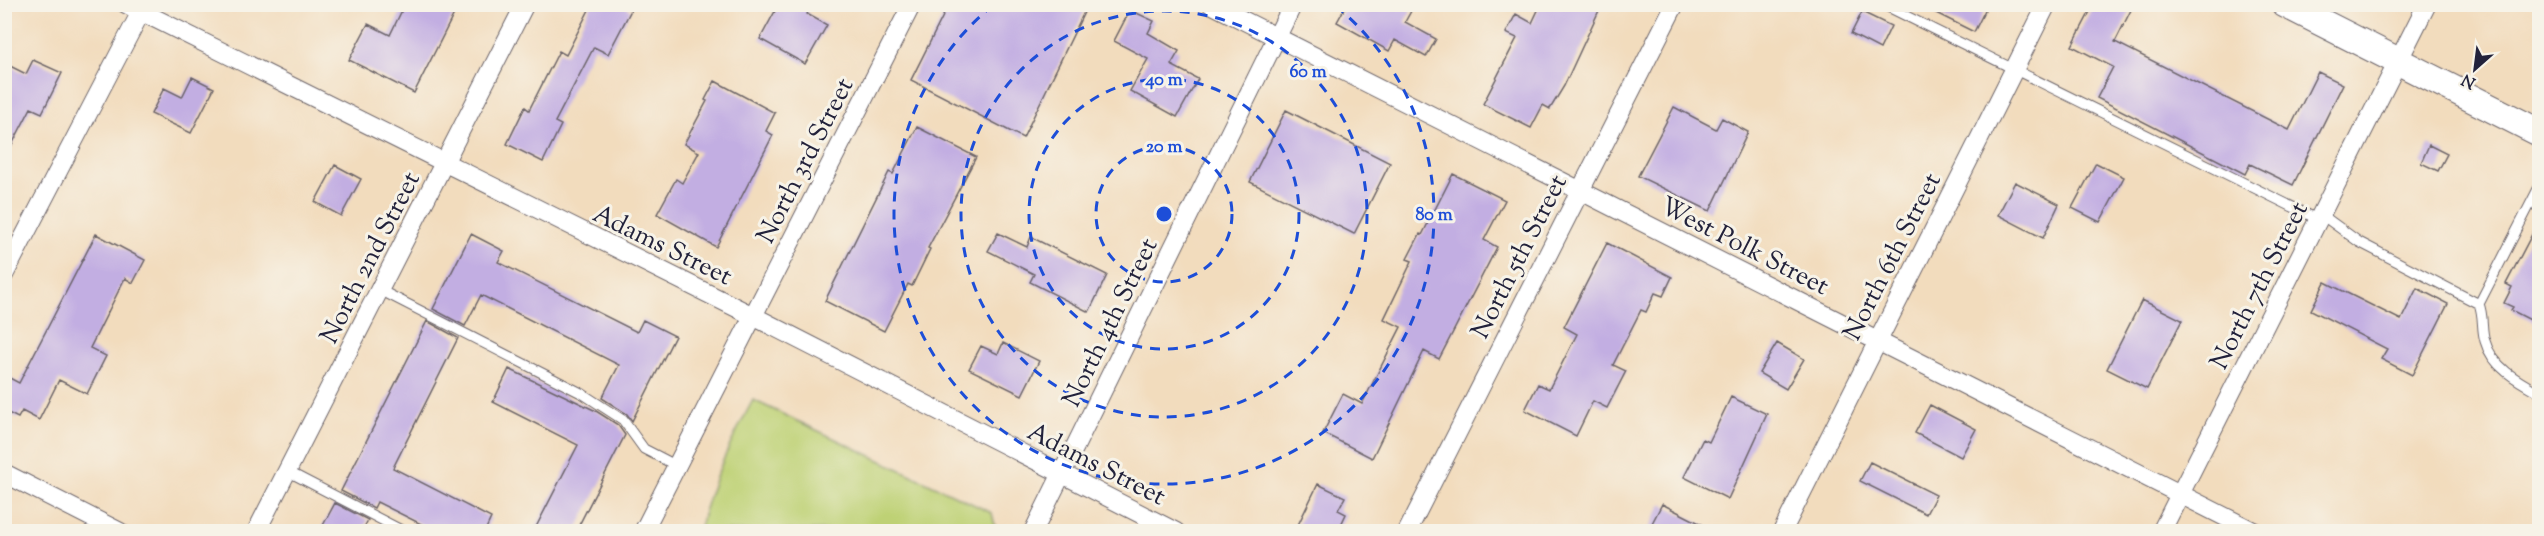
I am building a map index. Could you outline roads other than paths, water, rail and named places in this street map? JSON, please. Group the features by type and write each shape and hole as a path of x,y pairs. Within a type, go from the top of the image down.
{"main road":[{"path":"2285,4 2540,134"}],"street":[{"name":"North 2nd Street","path":"256,531 445,165 525,4"},
{"name":"North 3rd Street","path":"643,531 912,4"},
{"name":"West Polk Street","path":"1211,4 2255,531"},
{"name":"North 4th Street","path":"1033,531 1293,4"},
{"name":"North 5th Street","path":"1407,531 1675,4"},
{"name":"North 6th Street","path":"1782,531 2047,4"},
{"name":"North 7th Street","path":"2162,531 2427,4"},
{"name":"Adams Street","path":"137,7 445,165 753,316 1176,531"},
{"path":"4,274 137,7"},
{"path":"4,473 120,531"}],"lane":[{"path":"1882,4 2320,218 2359,242 2479,304 2482,311 2485,343 2493,358 2505,372 2540,393"},
{"path":"2479,304 2540,184"},
{"path":"380,290 583,394 622,420 644,449 677,466"},
{"path":"287,471 405,531"}]}
